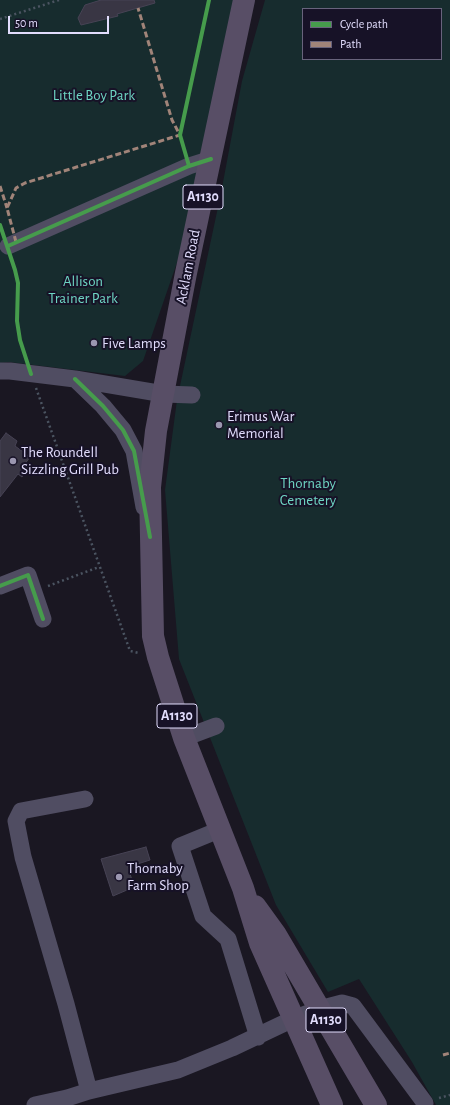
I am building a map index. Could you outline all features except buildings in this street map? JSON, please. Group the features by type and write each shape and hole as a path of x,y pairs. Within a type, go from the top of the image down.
{"main road":[{"name":"Acklam Road","path":"164,394 186,273 244,0"},
{"name":"A1130","path":"164,394 156,431 150,487 152,636 184,738 243,888 260,943 332,1105"},
{"name":"A1130","path":"243,888 276,935 376,1105"}],"street":[{"path":"8,246 189,166 211,159"},
{"path":"0,371 75,379 164,394 192,395"},
{"path":"75,379 103,406 123,430 134,451 150,536"},
{"path":"0,586 28,575 43,619"},
{"path":"184,738 216,726"},
{"path":"85,799 21,811 16,821 23,857 64,997 88,1091"},
{"path":"219,830 180,846 203,916 228,939 258,1036"},
{"path":"35,1105 178,1070 258,1036 293,1019 319,1009 342,1003 353,1006 425,1102"}],"path":[{"path":"0,19 59,0"},
{"path":"31,374 130,651 158,657"},
{"path":"34,591 100,567"}],"green space":[{"path":"0,0 240,0 181,251 143,361 125,376 9,362 0,363"},
{"name":"Thornaby Cemetery","path":"265,0 450,0 450,1105 436,1105 412,1062 359,979 328,992 276,905 179,659 165,490 177,400 221,193 242,81"}],"marked path":[{"path":"16,242 7,208 16,188 25,183 180,135 172,120 138,8"},
{"path":"0,186 7,208"},
{"path":"443,1055 450,1053"}],"cycle path":[{"path":"189,166 180,135 209,0"},
{"path":"8,246 189,166 211,159"},
{"path":"0,225 18,283 17,321 20,340 31,374"},
{"path":"75,379 103,406 123,430 134,451 150,537"},
{"path":"0,586 28,575 43,619"}],"place":[{"name":"Five Lamps","path":"94,343"},
{"name":"Erimus War Memorial","path":"219,425"},
{"name":"The Roundell Sizzling Grill Pub","path":"13,461"},
{"name":"Thornaby Farm Shop","path":"119,877"}],"park label":[{"name":"Little Boy Park","path":"94,95"},
{"name":"Allison Trainer Park","path":"83,290"}]}
